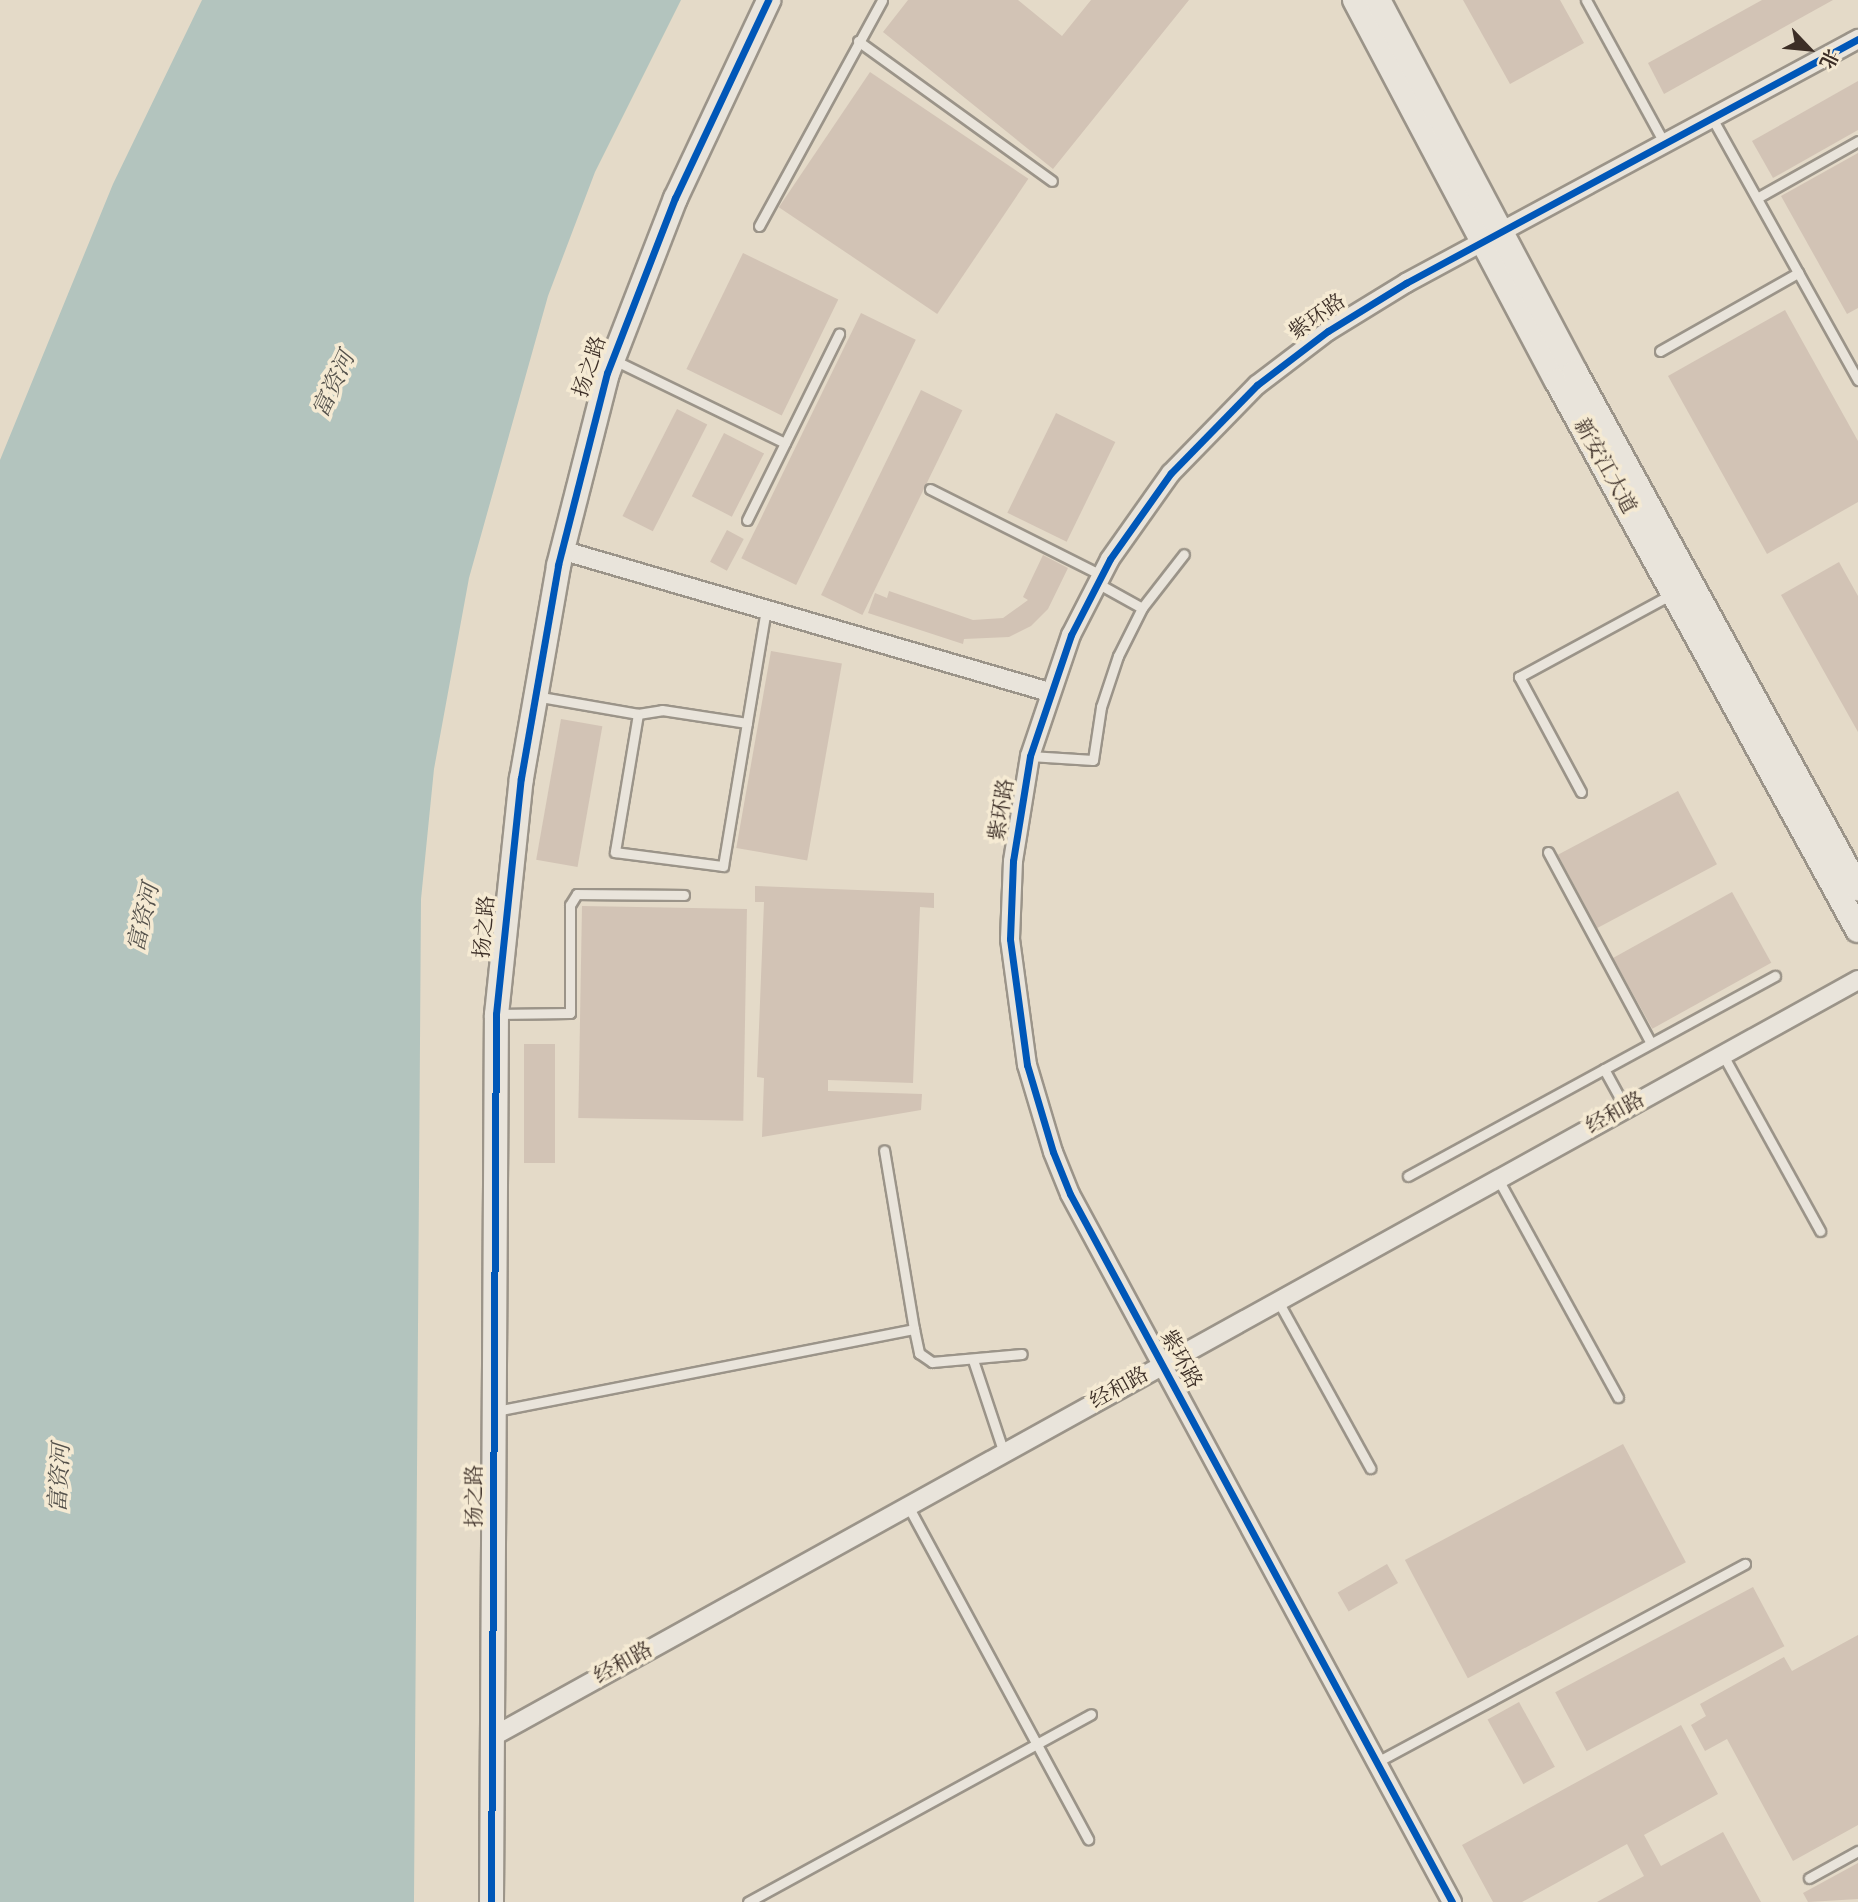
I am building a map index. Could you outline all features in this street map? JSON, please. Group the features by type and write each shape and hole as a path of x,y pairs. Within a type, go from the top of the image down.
{"main road":[{"name":"新安江大道","path":"1355,0 1493,237 1858,888"},
{"name":"新安江大道","path":"1378,0 1493,237 1673,593 1858,930"}],"street":[{"name":"扬之路","path":"491,1902 496,1014 510,856 533,696 561,550 589,430 612,359 675,198 768,0"},
{"name":"紫环路","path":"1452,1902 1070,1194 1027,1065 1013,981 1010,897 1030,756 1049,692 1099,579 1171,473 1257,385 1367,306 1858,39"},
{"path":"561,550 1049,692"},
{"name":"经和路","path":"492,1737 1858,980"}],"lane":[{"path":"759,226 881,0"},
{"path":"1586,0 1665,144"},
{"path":"858,41 1052,181"},
{"path":"1712,118 1858,380"},
{"path":"1757,198 1858,141"},
{"path":"1660,351 1798,273"},
{"path":"747,520 839,334"},
{"path":"612,359 785,443"},
{"path":"930,489 1099,579 1142,608"},
{"path":"1030,756 1093,760 1108,681 1142,608 1184,554"},
{"path":"1581,792 1519,677 1673,593"},
{"path":"638,714 615,852 723,866 766,610"},
{"path":"533,696 638,714 663,710 747,723"},
{"path":"1548,852 1651,1043"},
{"path":"496,1014 570,1013 570,905 577,894 684,895"},
{"path":"1408,1176 1775,976"},
{"path":"1723,1055 1820,1231"},
{"path":"1604,1069 1626,1108"},
{"path":"884,1150 919,1353 925,1359 940,1364 1022,1354"},
{"path":"1498,1179 1618,1397"},
{"path":"1278,1301 1370,1468"},
{"path":"494,1411 914,1329"},
{"path":"973,1360 1004,1453"},
{"path":"908,1506 1088,1839"},
{"path":"1377,1762 1745,1564"},
{"path":"748,1902 1091,1714"},
{"path":"1809,1878 1858,1851"}],"water":[{"name":"富资河","path":"202,0 681,0 595,172 548,296 469,578 434,769 421,899 414,1902 0,1902 0,460 113,184"}],"building":[{"path":"908,0 1018,0 1062,36 1091,0 1189,0 1053,169 883,32"},
{"path":"1463,0 1560,0 1584,43 1510,84"},
{"path":"1762,0 1833,0 1664,94 1648,63"},
{"path":"870,72 1028,179 937,314 779,207"},
{"path":"1858,81 1858,130 1773,178 1752,141"},
{"path":"1858,153 1858,308 1847,314 1781,196"},
{"path":"743,253 838,299 782,415 686,369"},
{"path":"1785,310 1858,441 1858,502 1767,554 1668,376"},
{"path":"861,313 916,340 796,585 741,558"},
{"path":"921,390 962,410 862,615 821,595"},
{"path":"677,409 707,424 653,531 623,516"},
{"path":"1056,413 1115,442 1067,542 1007,513"},
{"path":"724,433 764,453 732,517 692,496"},
{"path":"727,530 744,539 727,571 710,562"},
{"path":"1043,555 1068,568 1048,609 1031,626 1009,637 964,639 963,644 868,613 875,593 887,598 889,591 973,620 1003,618 1028,600 1023,597"},
{"path":"1839,562 1858,596 1858,732 1781,595"},
{"path":"771,651 842,664 807,860 736,848"},
{"path":"561,719 602,726 578,867 536,860"},
{"path":"1678,791 1717,864 1597,928 1558,855"},
{"path":"755,886 934,893 934,908 920,907 913,1083 828,1080 828,1091 922,1094 921,1110 762,1137 764,1078 757,1077 764,902 755,902"},
{"path":"1732,892 1771,963 1652,1029 1613,958"},
{"path":"582,906 747,909 743,1121 578,1118"},
{"path":"524,1044 555,1044 555,1163 524,1163"},
{"path":"1623,1444 1686,1562 1468,1678 1405,1560"},
{"path":"1387,1564 1398,1583 1349,1612 1338,1592"},
{"path":"1753,1587 1784,1646 1587,1751 1555,1692"},
{"path":"1858,1635 1858,1825 1793,1861 1727,1739 1705,1751 1691,1725 1706,1716 1700,1704 1784,1657 1792,1671"},
{"path":"1519,1702 1555,1767 1523,1784 1488,1719"},
{"path":"1681,1725 1718,1794 1644,1835 1661,1866 1723,1832 1761,1902 1597,1902 1644,1876 1627,1844 1522,1902 1493,1902 1462,1845"},
{"path":"1858,1863 1858,1899 1808,1902 1803,1893"}],"cycle path":[{"path":"491,1902 496,1014 521,778 558,565 607,373 675,198 768,0"},
{"path":"1452,1902 1070,1194 1053,1152 1027,1065 1010,939 1013,861 1030,756 1071,635 1110,559 1171,473 1257,385 1328,331 1406,283 1858,39"}]}
